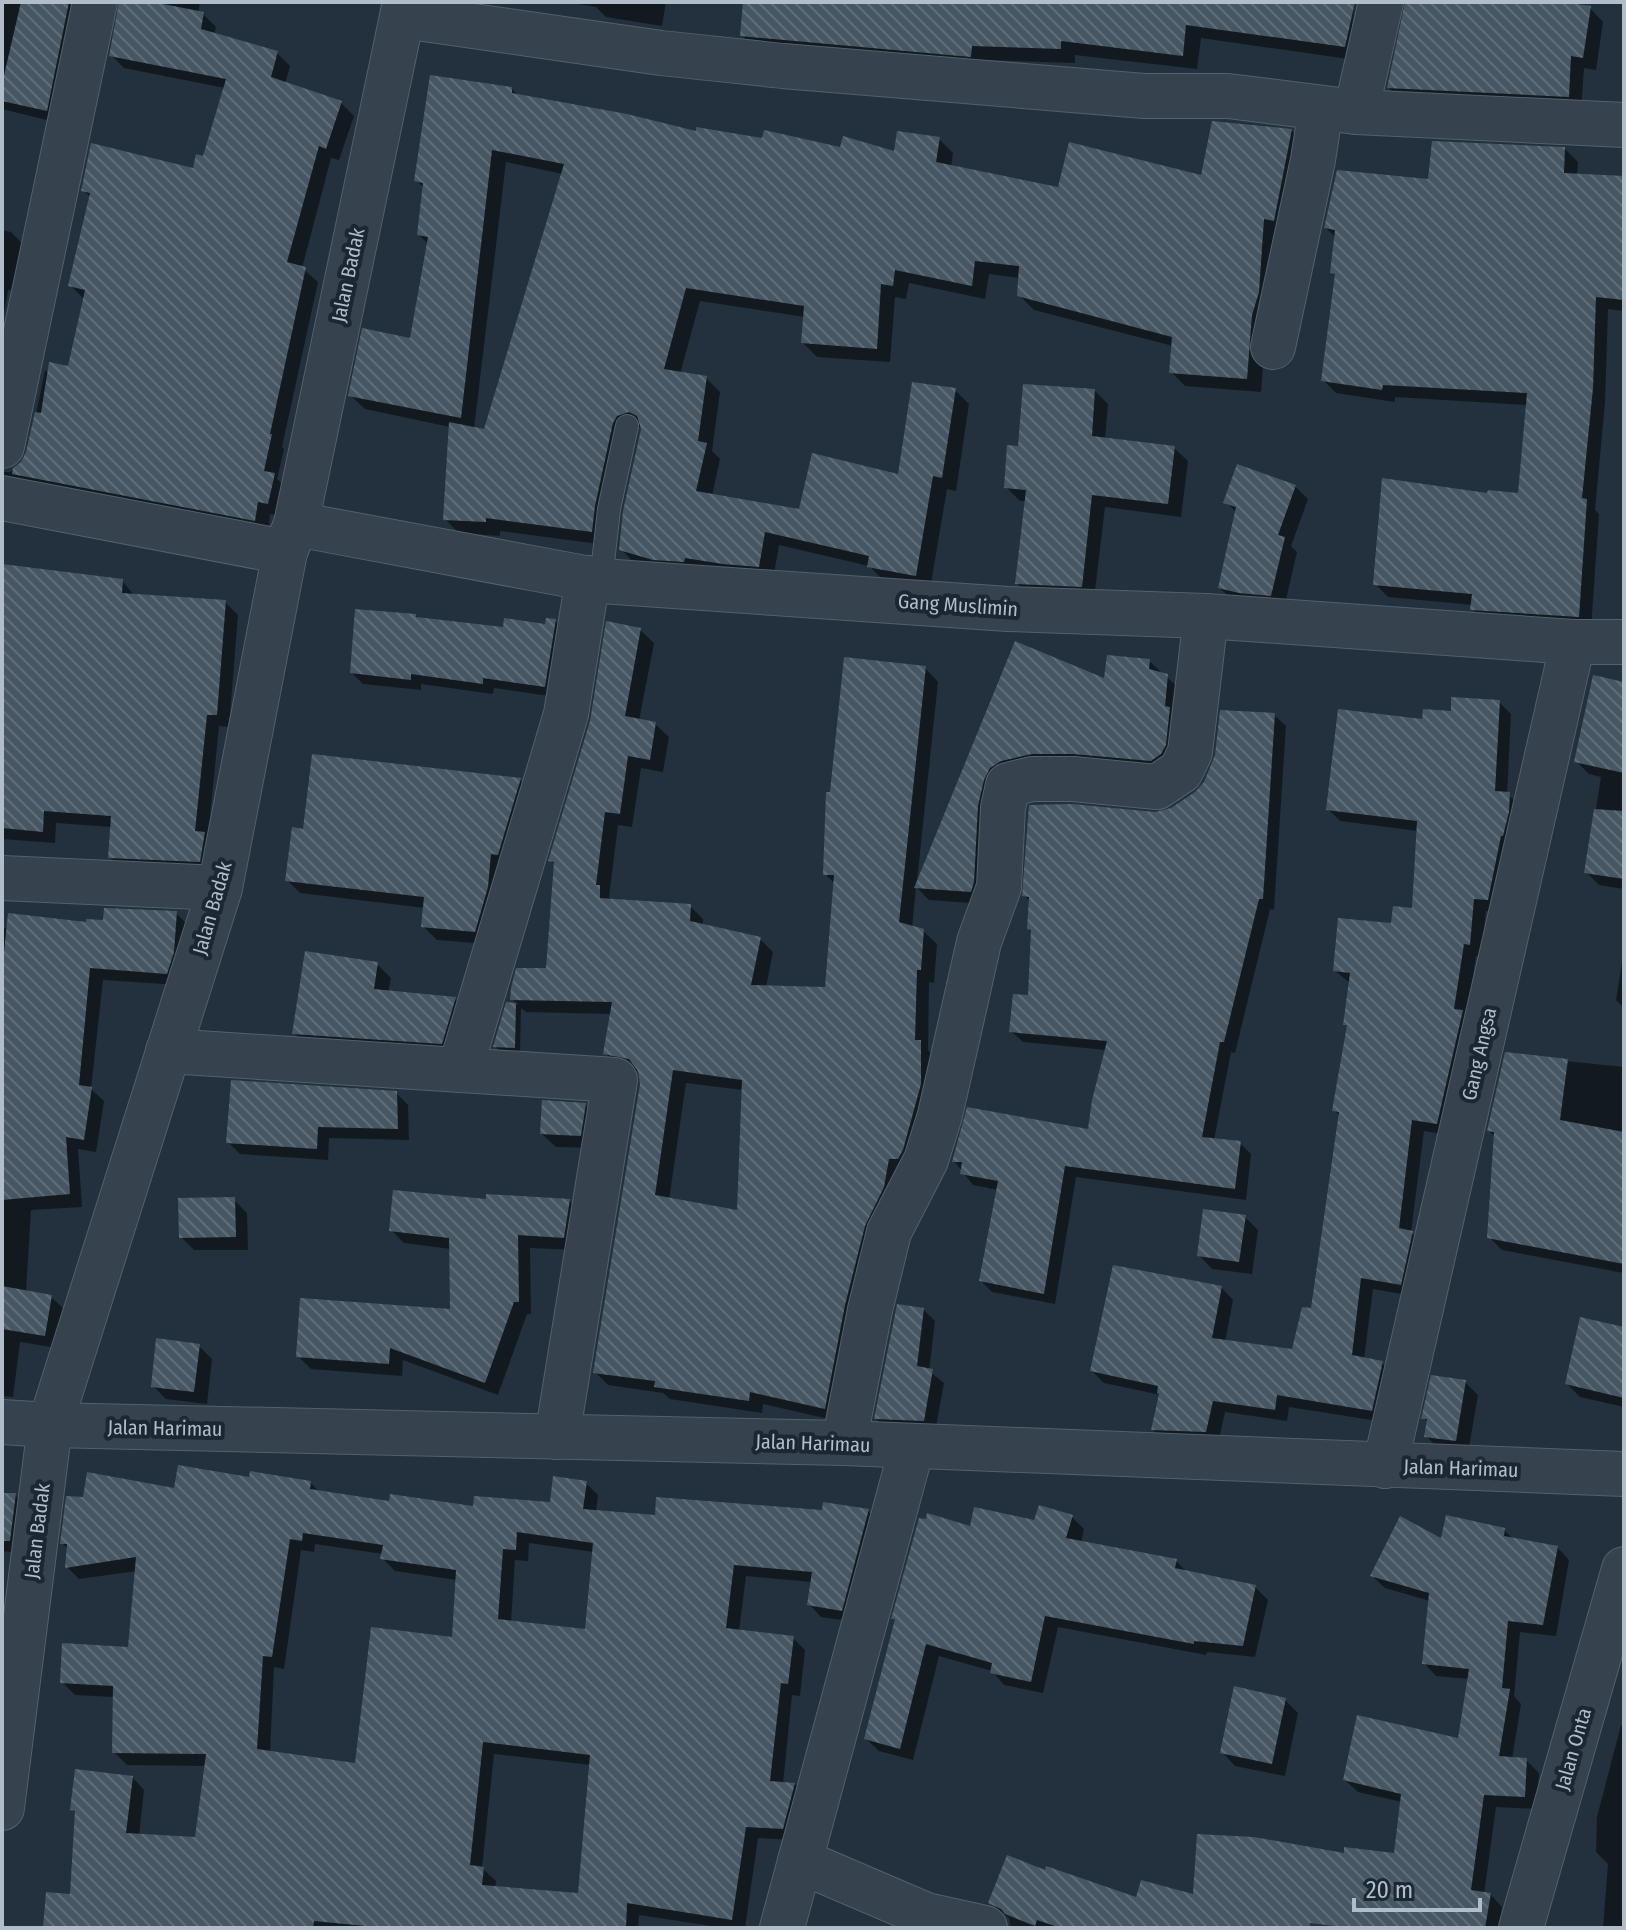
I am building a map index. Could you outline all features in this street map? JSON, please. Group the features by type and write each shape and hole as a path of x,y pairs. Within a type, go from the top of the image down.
{"street":[{"path":"2,446 95,2"},
{"path":"1273,347 1313,160 1339,110 1381,2"},
{"path":"404,9 661,53 752,63 1144,96 1228,96 1339,110 1624,125"},
{"name":"Jalan Badak","path":"2,1808 50,1425 220,888 290,538 404,9"},
{"name":"Gang Muslimin","path":"2,498 595,579 1008,609 1206,616 1573,642 1624,642"},
{"path":"460,1070 566,714 595,579"},
{"path":"844,1443 889,1232 926,1160 979,942 999,887 1003,808 1008,785 1032,779 1073,779 1157,787 1181,771 1190,752 1206,616"},
{"name":"Gang Angsa","path":"1385,1466 1573,642"},
{"path":"2,878 220,888"},
{"path":"168,1051 615,1080 557,1437"},
{"name":"Jalan Harimau","path":"2,1422 844,1443 1624,1474"},
{"path":"782,1928 912,1447"},
{"name":"Jalan Onta","path":"1521,1928 1624,1569"},
{"path":"800,1861 925,1922 985,1928"}],"lane":[{"path":"595,579 627,426"}],"building":[{"path":"21,2 69,2 47,111 2,101 2,84"},
{"path":"119,2 153,2 204,12 201,29 278,51 271,77 342,101 326,149 319,146 287,262 306,267 264,471 275,473 268,504 258,502 255,521 12,474 26,452 35,412 41,413 49,362 68,366 85,290 68,286 90,193 81,191 91,143 193,168 196,154 203,156 226,79 109,56"},
{"path":"743,2 1355,2 1345,47 1186,25 1183,56 1061,41 1061,49 972,46 971,57 740,36"},
{"path":"1405,2 1563,2 1591,6 1583,58 1571,56 1569,97 1387,88"},
{"path":"430,75 512,87 512,93 627,114 696,131 696,127 762,138 764,130 840,147 843,136 894,151 897,131 940,137 936,162 1058,187 1069,142 1201,175 1212,121 1292,129 1274,221 1264,219 1259,292 1252,315 1247,379 1169,373 1172,337 1017,296 1019,266 975,261 972,286 895,270 893,286 881,284 877,349 801,343 804,306 686,288 664,369 707,376 698,441 707,443 696,491 799,509 812,453 898,474 912,382 956,388 942,478 933,476 916,576 867,567 869,556 765,532 759,567 685,558 684,562 653,560 619,550 623,511 641,429 637,416 629,412 617,416 613,423 592,532 486,518 486,522 443,520 449,422 484,429 564,164 492,150 461,418 348,396 362,328 410,338 428,237 417,235 423,183 414,181"},
{"path":"1432,141 1565,147 1564,173 1624,176 1624,300 1596,297 1593,388 1582,498 1587,499 1579,617 1470,610 1472,594 1373,585 1382,478 1487,493 1488,490 1518,493 1527,393 1383,385 1382,390 1321,381 1335,274 1330,273 1335,230 1324,228 1337,170 1428,179"},
{"path":"1023,384 1095,389 1092,436 1175,446 1168,504 1092,495 1082,587 1015,584 1026,490 1004,488 1007,445 1018,446"},
{"path":"1237,464 1296,485 1278,535 1285,537 1271,596 1218,588 1236,507 1223,503"},
{"path":"2,564 123,579 122,593 226,600 217,715 207,715 195,831 205,832 200,862 108,858 111,816 44,811 43,832 2,828"},
{"path":"355,609 416,614 416,617 503,627 504,618 545,624 546,618 556,619 545,687 483,678 483,684 411,674 411,680 350,673"},
{"path":"606,621 641,628 625,716 656,722 650,760 628,756 620,814 605,812 596,885 600,885 600,898 691,904 690,921 761,937 751,985 825,987 834,875 823,875 826,792 830,792 844,657 926,666 899,922 924,929 921,970 917,970 915,1040 921,1040 921,1084 903,1150 898,1159 889,1159 884,1187 865,1226 845,1305 825,1409 750,1392 749,1401 654,1387 655,1381 593,1373 640,1084 638,1071 629,1059 603,1054 612,1002 510,1000 516,968 546,968 554,862 548,861 590,721","holes":["673,1070 742,1080 737,1210 655,1195"]},
{"path":"1015,641 1104,678 1107,655 1150,659 1149,669 1168,674 1165,706 1170,707 1166,745 1161,754 1151,761 1073,754 1032,754 1001,761 990,768 978,806 971,892 914,888"},
{"path":"1593,675 1624,682 1624,773 1574,762"},
{"path":"1451,697 1500,700 1495,791 1510,792 1509,812 1488,900 1474,899 1470,945 1464,944 1454,1009 1463,1010 1437,1124 1412,1120 1399,1228 1413,1231 1401,1285 1361,1278 1352,1355 1383,1361 1372,1411 1277,1395 1275,1410 1213,1401 1206,1432 1151,1430 1158,1386 1090,1371 1113,1265 1222,1286 1212,1338 1292,1349 1302,1307 1311,1308 1339,1112 1332,1111 1347,1025 1343,1025 1350,973 1333,971 1338,918 1391,923 1393,906 1412,908 1417,821 1326,810 1338,709 1422,719 1423,709 1451,711"},
{"path":"1220,710 1275,713 1263,899 1259,899 1224,1042 1220,1042 1202,1137 1241,1141 1235,1189 1065,1166 1044,1294 979,1281 998,1181 960,1174 962,1162 952,1162 967,1107 1088,1129 1107,1041 1009,1032 1013,994 1028,995 1029,897 1022,896 1029,805 1072,804 1155,812 1171,808 1204,782 1215,755"},
{"path":"312,754 521,778 498,855 491,854 488,887 475,932 421,927 424,897 285,881 292,827 303,829"},
{"path":"1594,809 1624,811 1624,879 1584,873"},
{"path":"104,908 177,911 174,952 167,974 90,968 79,1085 92,1087 84,1140 66,1137 70,1194 2,1200 2,972 8,913 86,922 86,919 103,920"},
{"path":"305,951 378,962 374,989 456,997 442,1044 292,1034"},
{"path":"506,1002 516,1003 515,1048 493,1047"},
{"path":"1505,1052 1568,1059 1560,1120 1624,1132 1624,1264 1487,1238 1494,1132 1487,1131"},
{"path":"231,1080 397,1091 398,1129 318,1127 317,1149 226,1143"},
{"path":"542,1100 586,1103 581,1136 540,1134"},
{"path":"393,1190 486,1199 486,1194 570,1199 564,1238 518,1235 519,1302 514,1302 485,1383 390,1348 389,1364 296,1357 300,1298 450,1309 449,1238 389,1231"},
{"path":"235,1197 236,1237 179,1238 178,1198"},
{"path":"1203,1209 1246,1215 1239,1262 1197,1256"},
{"path":"2,1286 52,1295 45,1336 2,1329"},
{"path":"897,1304 924,1308 917,1366 933,1369 924,1421 874,1419"},
{"path":"1580,1317 1624,1327 1624,1398 1565,1384"},
{"path":"156,1338 200,1344 194,1392 151,1387"},
{"path":"1431,1375 1466,1380 1456,1441 1424,1437 1427,1419 1421,1419"},
{"path":"178,1465 249,1477 250,1471 311,1481 310,1489 389,1501 390,1494 473,1506 474,1496 550,1502 553,1476 587,1481 583,1509 655,1515 656,1497 822,1510 823,1502 869,1509 842,1611 807,1605 812,1572 734,1565 726,1628 794,1636 788,1684 781,1683 770,1781 795,1783 783,1829 746,1827 732,1920 627,1903 626,1928 386,1928 314,1921 313,1928 43,1928 46,1892 70,1894 75,1811 70,1810 75,1769 133,1776 126,1833 195,1837 206,1754 112,1753 113,1686 60,1683 62,1643 128,1647 136,1557 65,1568 67,1544 60,1544 66,1496 83,1497 87,1472 174,1488","holes":["517,1532 593,1543 585,1629 498,1619 503,1549 516,1550","303,1533 383,1545 380,1559 456,1570 452,1637 371,1627 355,1763 257,1749 263,1656 272,1657 290,1539 302,1541","483,1742 590,1755 578,1893 482,1885 484,1867 470,1865"]},
{"path":"2,1493 16,1493 10,1541 2,1541"},
{"path":"1039,1505 1073,1515 1066,1538 1177,1559 1175,1568 1256,1585 1243,1646 1194,1641 1194,1644 1045,1616 1031,1682 990,1673 992,1663 926,1644 900,1749 864,1739 895,1619 891,1619 919,1518 926,1519 927,1513 970,1526 974,1507 1034,1520"},
{"path":"1446,1515 1505,1528 1504,1536 1558,1546 1543,1625 1508,1621 1502,1688 1510,1689 1499,1756 1527,1758 1525,1797 1484,1795 1471,1890 1491,1893 1485,1928 1349,1928 1310,1923 1310,1928 1061,1928 1037,1920 1035,1926 1005,1914 988,1903 1007,1855 1045,1870 1046,1866 1136,1897 1141,1880 1193,1894 1197,1834 1254,1837 1344,1853 1344,1847 1394,1853 1401,1794 1343,1780 1357,1715 1458,1738 1469,1669 1422,1664 1429,1593 1370,1576 1400,1516 1441,1538"},
{"path":"1234,1686 1286,1698 1272,1764 1220,1753"}]}
